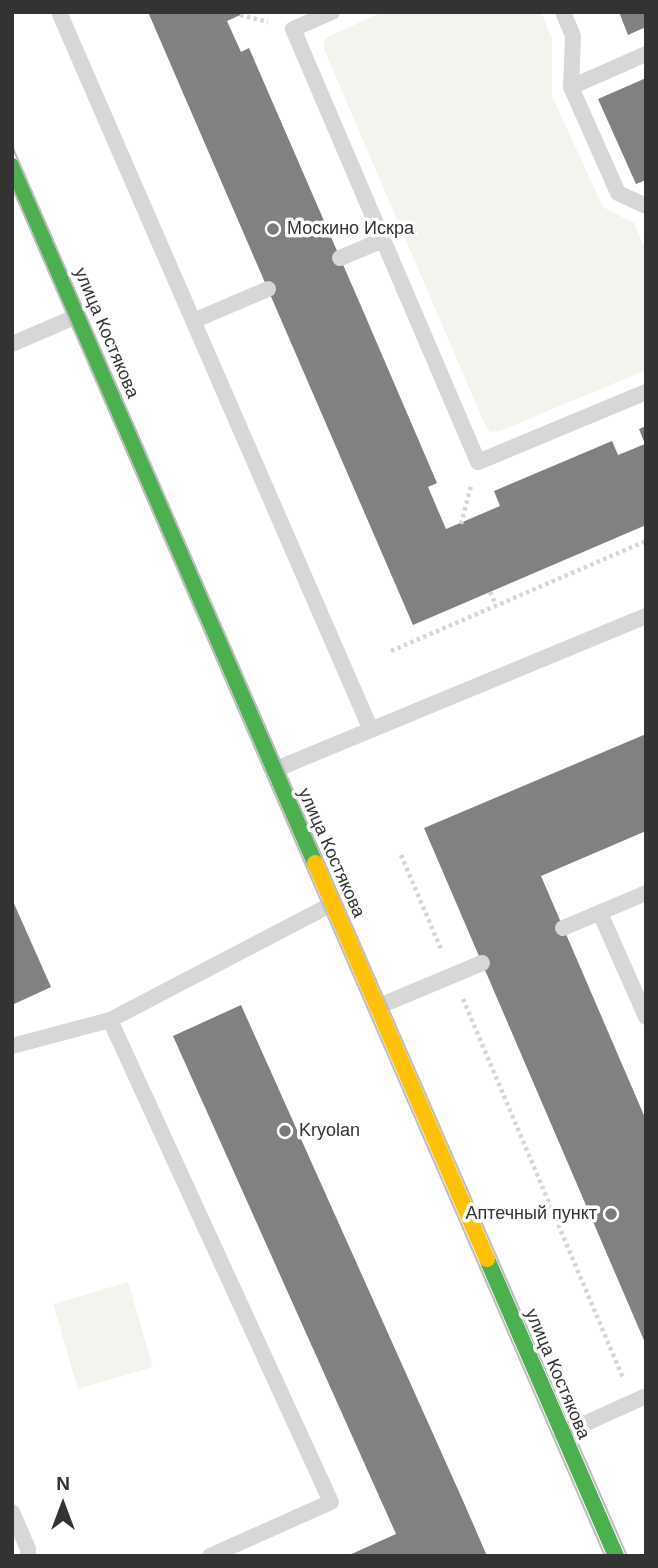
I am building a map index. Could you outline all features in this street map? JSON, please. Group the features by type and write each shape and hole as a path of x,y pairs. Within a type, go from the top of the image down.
{"street":[{"name":"улица Костякова","path":"12,166 616,1556"}],"lane":[{"path":"58,12 371,730"},
{"path":"332,12 293,29 478,462 646,392"},
{"path":"563,12 573,36 571,87 618,193 646,206"},
{"path":"571,87 646,54"},
{"path":"340,258 383,240"},
{"path":"193,321 268,289"},
{"path":"12,344 77,316"},
{"path":"274,770 646,616"},
{"path":"564,928 646,893"},
{"path":"12,1046 110,1020 332,904"},
{"path":"600,913 646,1017"},
{"path":"377,1007 482,963"},
{"path":"110,1020 331,1502 210,1556"},
{"path":"562,1434 640,1399"},
{"path":"12,1511 28,1549 28,1556"}],"path":[{"path":"460,524 478,462"},
{"path":"391,650 646,541"},
{"path":"490,592 496,606"},
{"path":"401,855 640,1399"}],"shaded area":[{"path":"383,12 541,12 552,39 552,96 603,207 634,223 646,251 646,370 500,431 490,432 324,49 324,41 329,36"},
{"path":"128,1282 153,1367 78,1389 53,1304"}],"building":[{"path":"148,12 247,12 227,21 241,52 249,48 364,313 437,483 428,487 446,529 500,506 494,491 612,441 618,455 645,444 639,429 646,426 646,525 413,625"},
{"path":"619,12 646,12 646,27 628,35"},
{"path":"646,78 646,180 636,184 598,99"},
{"path":"646,734 646,831 541,876 646,1120 646,1345 424,828"},
{"path":"12,899 51,987 12,1005"},
{"path":"241,1005 487,1556 347,1556 396,1534 173,1036"}],"tram line":[{"path":"12,146 627,1556"},
{"path":"12,187 605,1556"}],"traffic: fast":[{"path":"12,166 315,863"},
{"path":"487,1259 616,1556"}],"traffic: slow":[{"path":"315,863 487,1259"}],"place":[{"name":"Москино Искра","path":"273,229"},
{"name":"Kryolan","path":"285,1131"},
{"name":"Аптечный пункт","path":"611,1214"}]}
